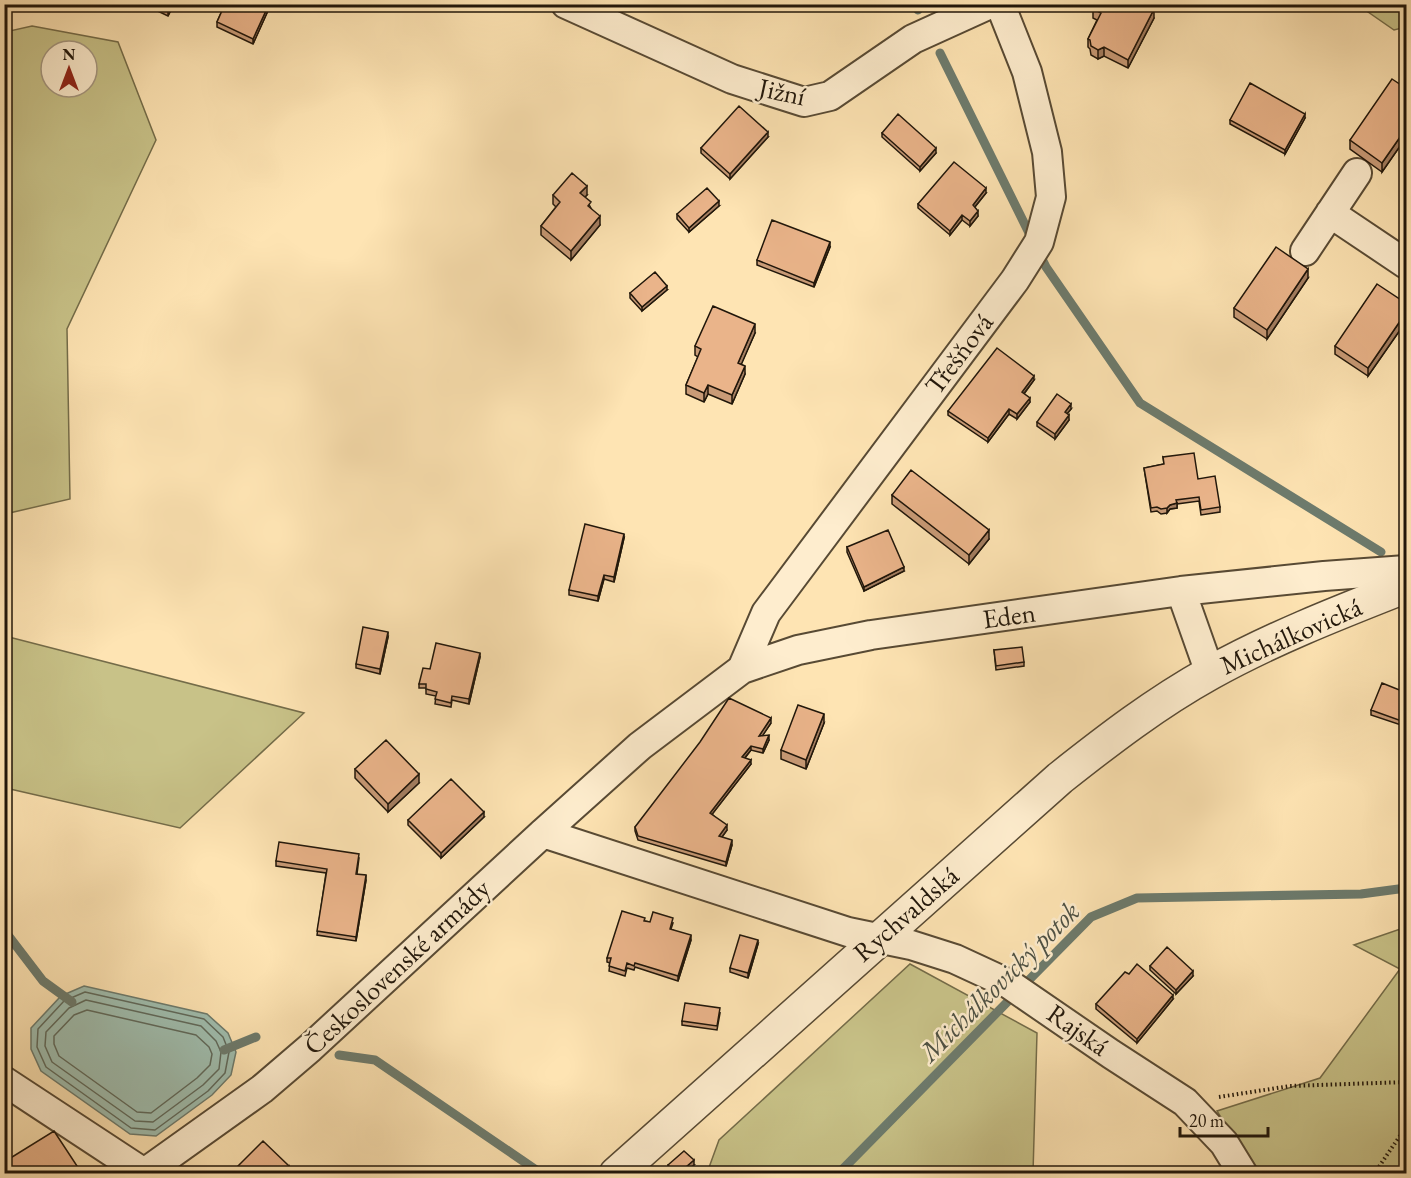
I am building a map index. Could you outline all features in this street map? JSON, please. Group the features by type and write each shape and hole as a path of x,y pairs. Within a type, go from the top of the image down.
{"street":[{"name":"Jižní","path":"566,4 732,79 804,102 831,96 913,39 990,4"},
{"name":"Třešňová","path":"742,669 766,613 1032,253 1052,197 1047,152 1028,72 1000,4"},
{"path":"1305,251 1357,173"},
{"path":"1330,213 1407,264"},
{"name":"Eden","path":"640,746 742,669 798,650 871,636 1181,591 1407,570"},
{"name":"Michálkovická","path":"1210,673 1320,619 1407,586"},
{"path":"1181,591 1210,673"},
{"name":"Rychvaldská","path":"616,1173 1060,778 1134,721 1210,673"},
{"name":"Československé armády","path":"144,1173 262,1089 640,746"},
{"name":"Rajská","path":"543,833 848,932 911,945 955,959 1019,990 1185,1102 1224,1143 1243,1173"},
{"path":"4,1081 144,1173"}],"path":[{"path":"1185,1102 1290,1086 1407,1082"},
{"path":"1374,1173 1407,1127"}],"shaded area":[{"path":"1358,5 1406,5 1406,27 1394,30"},
{"path":"32,26 118,42 156,140 67,329 70,499 5,514 5,32"},
{"path":"4,636 304,713 180,828 10,789 4,787"},
{"path":"1406,927 1406,1173 1255,1173 1217,1111 1320,1078 1400,969 1354,945"},
{"path":"910,964 1037,1033 1033,1173 707,1173 719,1140"}],"water":[{"path":"84,986 207,1014 228,1033 236,1052 231,1075 212,1095 156,1136 130,1134 41,1071 31,1049 31,1028 61,996"}],"building":[{"path":"225,4 269,4 253,39 217,22"},
{"path":"1095,4 1145,4 1154,9 1128,60 1104,47 1098,50 1091,46 1088,39 1101,13 1093,9"},
{"path":"1392,79 1407,89 1407,127 1382,163 1350,140"},
{"path":"1250,83 1305,114 1285,150 1230,120"},
{"path":"739,106 768,132 730,174 701,148"},
{"path":"898,114 936,148 920,167 882,133"},
{"path":"954,162 986,188 973,205 978,211 970,221 962,215 950,231 918,204"},
{"path":"572,173 587,186 580,193 591,202 588,206 600,216 571,251 541,226 560,202 553,195"},
{"path":"707,188 719,201 689,228 677,214"},
{"path":"772,220 830,242 814,283 757,260"},
{"path":"1276,247 1308,269 1267,330 1234,308"},
{"path":"655,272 667,286 642,307 630,293"},
{"path":"1377,284 1407,304 1407,311 1368,368 1335,346"},
{"path":"713,306 755,324 738,363 745,366 732,395 708,385 704,393 686,385 701,349 695,346"},
{"path":"997,348 1034,376 1022,392 1030,398 1017,414 1009,409 988,438 948,411"},
{"path":"1057,394 1071,404 1065,412 1069,415 1055,434 1037,422"},
{"path":"1194,453 1198,479 1215,476 1220,507 1201,510 1199,497 1176,500 1177,503 1167,508 1151,508 1144,468 1164,464 1163,457"},
{"path":"911,470 989,530 969,555 892,495"},
{"path":"585,524 624,534 614,577 604,575 598,596 569,590"},
{"path":"888,530 904,567 864,587 847,547"},
{"path":"363,627 388,632 380,669 356,664"},
{"path":"436,643 480,653 469,699 452,696 451,703 435,699 437,692 426,689 426,684 419,684 423,668 430,669"},
{"path":"1022,647 1024,662 996,666 994,650"},
{"path":"1382,683 1407,693 1407,723 1371,710"},
{"path":"729,698 771,718 759,736 769,735 763,749 751,746 742,757 751,760 710,813 727,825 719,836 732,840 726,862 638,836 635,827 700,742"},
{"path":"798,705 824,714 806,760 781,750"},
{"path":"386,740 419,774 388,804 355,769"},
{"path":"451,779 484,812 441,853 408,820"},
{"path":"279,842 359,854 356,874 366,875 356,937 317,931 327,869 276,861"},
{"path":"622,911 645,918 644,921 650,922 653,912 673,918 670,929 691,935 678,976 635,963 634,966 627,963 625,971 609,966 611,958 607,958"},
{"path":"740,935 758,940 748,973 730,968"},
{"path":"1167,947 1193,971 1176,990 1150,966"},
{"path":"1137,964 1173,995 1137,1039 1096,1004 1125,972 1129,974"},
{"path":"685,1003 720,1008 717,1026 682,1021"},
{"path":"54,1131 79,1169 72,1173 4,1173 4,1162"},
{"path":"263,1141 289,1166 281,1173 231,1173"},
{"path":"684,1151 694,1160 676,1173 668,1165"}],"waterway":[{"path":"915,4 918,10"},
{"path":"940,53 1032,239"},
{"path":"1038,251 1046,267 1140,403 1381,552"},
{"name":"Michálkovický potok","path":"838,1174 1091,917 1137,898 1361,894 1406,888"},
{"path":"4,930 43,981 72,1002"},
{"path":"224,1050 256,1037"},
{"path":"339,1055 375,1060 542,1174"}]}
